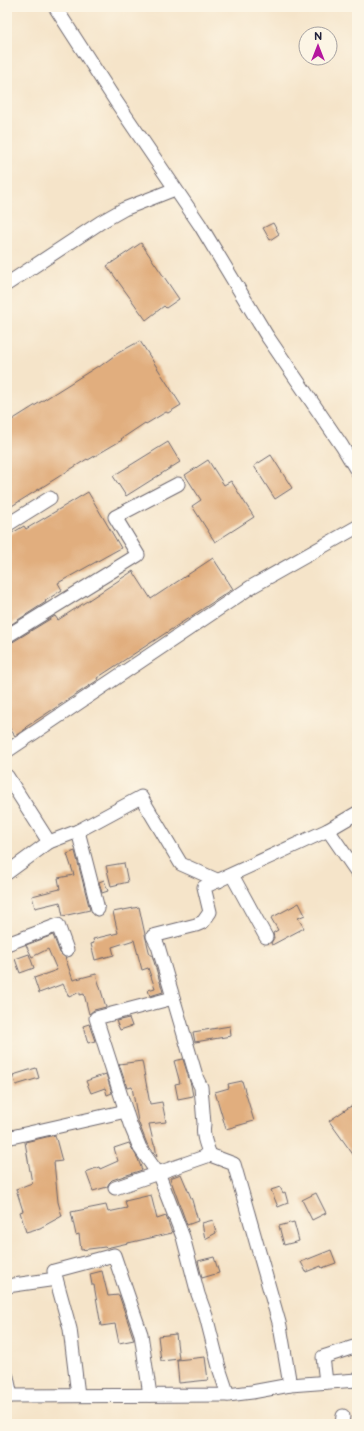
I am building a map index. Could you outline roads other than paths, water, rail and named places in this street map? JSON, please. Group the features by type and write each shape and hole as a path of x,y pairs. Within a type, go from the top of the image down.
{"street":[{"path":"55,7 115,100 200,225 267,336 342,446 357,471"},
{"path":"7,284 101,222 124,210 175,189"},
{"path":"7,636 138,555 115,518 178,484"},
{"path":"7,525 50,498"},
{"path":"7,751 251,587 357,527"},
{"path":"9,783 48,842"},
{"path":"7,873 48,842 78,831 141,797 181,864 219,881"},
{"path":"210,1155 203,1130 201,1087 197,1079 158,946 153,936 203,922 210,912 204,887 328,830 357,813"},
{"path":"328,830 357,872"},
{"path":"78,831 98,909"},
{"path":"232,875 266,937"},
{"path":"7,944 58,925 67,950"},
{"path":"173,998 96,1018 126,1111 140,1148 158,1173 183,1237 228,1395"},
{"path":"7,1138 126,1111"},
{"path":"115,1188 210,1155 234,1164 280,1326 290,1385"},
{"path":"78,1395 70,1329 54,1272 114,1255 141,1334 150,1395"},
{"path":"7,1286 56,1278"},
{"path":"326,1382 323,1358 357,1346"},
{"path":"7,1377 9,1396 228,1395 290,1385 357,1380"}]}
